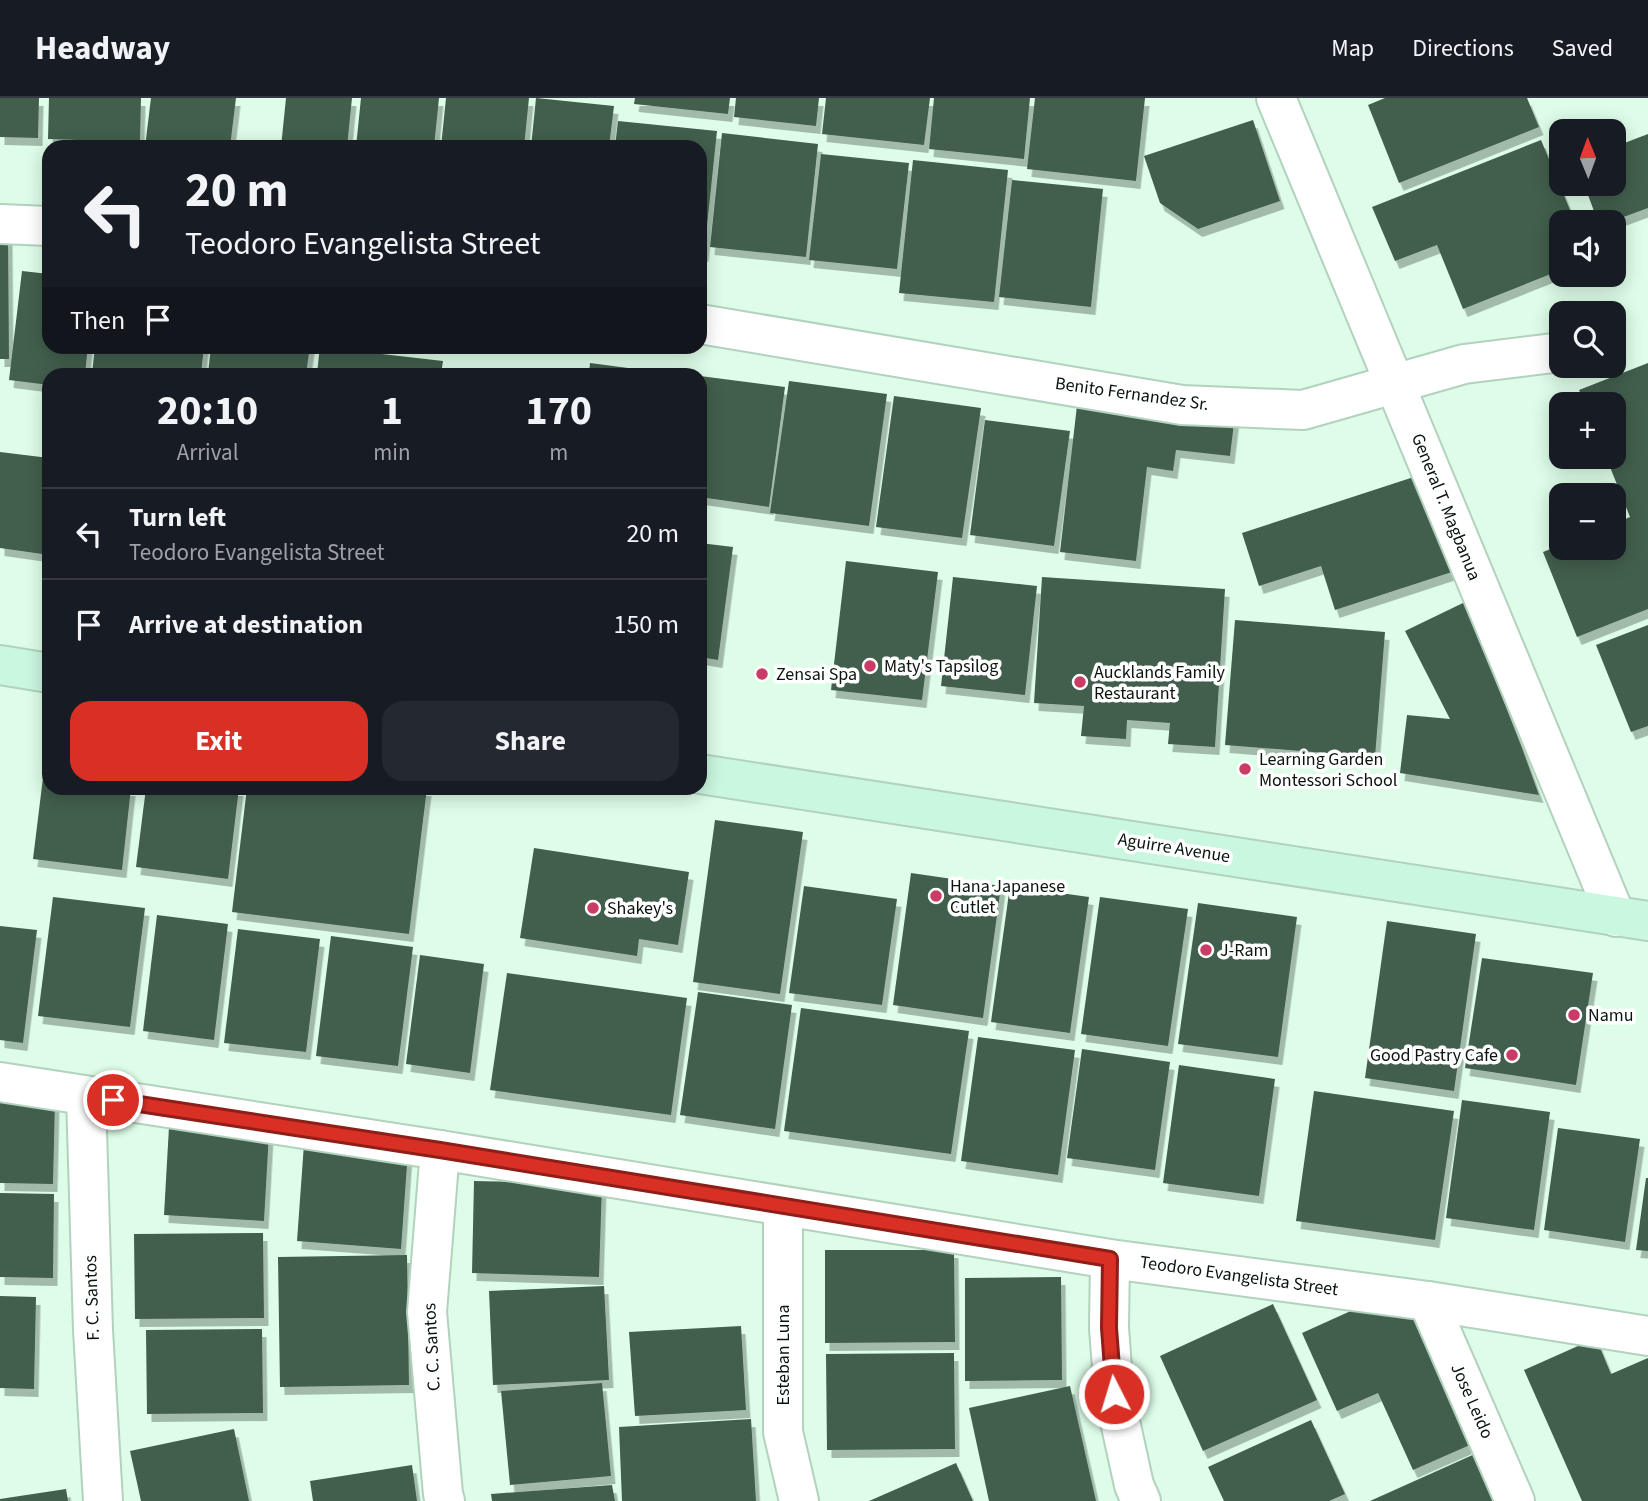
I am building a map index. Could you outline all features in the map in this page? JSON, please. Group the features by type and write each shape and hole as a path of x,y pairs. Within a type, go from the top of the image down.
{"street":[{"name":"General T. Magbanua","path":"1276,98 1395,382 1632,919"},
{"path":"0,223 42,226"},
{"name":"Benito Fernandez Sr.","path":"707,325 1182,405 1303,410 1395,382 1464,365 1549,354"},
{"path":"0,665 42,672"},
{"name":"Aguirre Avenue","path":"707,775 1632,919"},
{"name":"Teodoro Evangelista Street","path":"0,1082 440,1150 1110,1259 1428,1301 1648,1336"},
{"name":"F. C. Santos","path":"86,1096 93,1330 103,1501"},
{"name":"C. C. Santos","path":"440,1150 427,1312 443,1494 446,1501"},
{"name":"Esteban Luna","path":"783,1207 783,1432 799,1501"},
{"path":"1110,1259 1109,1328 1114,1394 1134,1485 1141,1501"},
{"name":"Jose Leido","path":"1428,1301 1515,1501"}],"building":[{"path":"0,98 39,98 38,138 0,137"},
{"path":"49,98 141,98 140,140 48,139"},
{"path":"151,98 236,98 231,140 146,140"},
{"path":"286,98 352,98 348,140 282,140"},
{"path":"361,98 439,98 435,140 357,140"},
{"path":"446,98 529,98 525,140 442,140"},
{"path":"536,98 614,106 610,140 532,140"},
{"path":"635,98 730,98 728,114 634,104"},
{"path":"736,98 819,98 816,126 734,117"},
{"path":"826,98 930,98 924,145 822,134"},
{"path":"934,98 1030,98 1024,159 929,149"},
{"path":"1035,98 1145,98 1136,181 1027,169"},
{"path":"1385,98 1527,98 1539,127 1399,183 1368,105"},
{"path":"1253,120 1280,201 1198,229 1160,203 1144,156"},
{"path":"618,121 717,131 707,226 707,140 616,140"},
{"path":"722,133 818,144 806,257 710,247"},
{"path":"1648,134 1648,208 1626,216 1626,210 1594,210 1588,196 1626,196 1626,142"},
{"path":"1541,140 1549,159 1549,196 1564,196 1570,210 1549,210 1549,275 1463,309 1437,245 1395,261 1372,207"},
{"path":"821,154 909,163 897,269 809,260"},
{"path":"913,160 1008,170 994,302 899,293"},
{"path":"1012,180 1103,189 1091,307 999,297"},
{"path":"0,229 8,229 9,359 0,359"},
{"path":"22,271 42,273 42,354 87,354 86,368 42,368 42,384 9,380"},
{"path":"94,354 203,354 202,368 93,368"},
{"path":"210,354 309,354 307,368 209,368"},
{"path":"319,354 382,354 443,361 442,368 318,368"},
{"path":"590,363 628,368 590,368"},
{"path":"1648,363 1648,609 1577,637 1543,552 1549,550 1549,560 1626,560 1626,519 1630,517 1626,507 1626,483 1616,483 1611,469 1626,469 1626,392 1579,390 1610,378 1626,378 1626,372"},
{"path":"707,377 785,387 769,507 707,498"},
{"path":"789,381 887,394 869,526 770,513"},
{"path":"894,396 981,408 962,538 876,527"},
{"path":"1078,397 1235,415 1230,456 1176,450 1173,471 1147,467 1136,561 1060,552"},
{"path":"985,420 1070,431 1054,546 970,535"},
{"path":"0,452 42,457 42,554 0,548"},
{"path":"1423,474 1455,571 1335,610 1321,566 1259,586 1242,533"},
{"path":"707,544 733,547 718,660 707,658"},
{"path":"846,561 938,572 922,700 831,690"},
{"path":"953,577 1037,586 1025,695 941,686"},
{"path":"1042,577 1225,589 1215,747 1168,744 1170,723 1127,720 1126,739 1081,736 1084,706 1034,703"},
{"path":"1465,602 1539,795 1400,773 1407,715 1450,719 1405,631"},
{"path":"1235,620 1385,632 1375,757 1225,745"},
{"path":"1648,625 1648,726 1631,732 1596,645"},
{"path":"42,786 42,795 130,795 122,870 33,859"},
{"path":"145,795 238,795 228,879 136,867"},
{"path":"246,795 426,795 409,934 232,912"},
{"path":"715,820 803,832 780,994 693,982"},
{"path":"534,848 689,872 678,945 639,939 637,956 520,938"},
{"path":"911,873 1001,886 983,1018 893,1005"},
{"path":"804,886 897,899 882,1005 789,993"},
{"path":"1010,886 1089,897 1070,1033 991,1022"},
{"path":"53,897 145,908 130,1027 38,1016"},
{"path":"1100,897 1188,909 1168,1046 1081,1034"},
{"path":"1198,903 1297,917 1278,1057 1178,1044"},
{"path":"157,915 228,924 214,1040 143,1031"},
{"path":"1387,921 1476,934 1454,1091 1365,1078"},
{"path":"0,926 37,930 23,1043 0,1040"},
{"path":"238,929 320,939 306,1052 224,1043"},
{"path":"331,936 413,947 398,1066 316,1056"},
{"path":"420,955 484,964 470,1073 406,1064"},
{"path":"1482,958 1593,973 1576,1085 1465,1068"},
{"path":"507,973 687,998 671,1115 490,1090"},
{"path":"698,992 792,1005 775,1129 680,1115"},
{"path":"801,1008 969,1031 951,1154 784,1131"},
{"path":"978,1037 1075,1050 1058,1175 961,1161"},
{"path":"1082,1049 1170,1062 1155,1170 1067,1158"},
{"path":"1179,1065 1275,1079 1259,1196 1163,1183"},
{"path":"1314,1091 1454,1111 1435,1240 1296,1221"},
{"path":"0,1100 55,1101 53,1184 0,1183"},
{"path":"1462,1100 1550,1112 1534,1230 1446,1218"},
{"path":"169,1127 269,1133 264,1221 164,1215"},
{"path":"1558,1128 1640,1139 1625,1242 1544,1230"},
{"path":"304,1144 408,1151 401,1249 297,1241"},
{"path":"1648,1178 1648,1251 1636,1250"},
{"path":"474,1181 602,1184 599,1277 472,1273"},
{"path":"0,1193 54,1194 53,1278 0,1277"},
{"path":"263,1233 264,1318 135,1319 134,1234"},
{"path":"825,1250 954,1250 955,1342 825,1343"},
{"path":"407,1255 409,1385 280,1387 278,1257"},
{"path":"1061,1277 1062,1380 965,1381 965,1278"},
{"path":"604,1286 609,1380 493,1385 489,1291"},
{"path":"0,1296 36,1297 34,1389 0,1388"},
{"path":"1375,1300 1407,1302 1479,1441 1413,1470 1378,1393 1337,1411 1302,1333"},
{"path":"1273,1304 1317,1400 1203,1451 1160,1356"},
{"path":"741,1326 746,1410 635,1416 629,1332"},
{"path":"262,1329 263,1413 147,1414 146,1330"},
{"path":"1596,1338 1611,1374 1648,1358 1648,1501 1582,1501 1524,1370"},
{"path":"954,1353 955,1449 827,1450 826,1354"},
{"path":"602,1383 611,1476 510,1485 501,1391"},
{"path":"1070,1386 1096,1501 989,1501 969,1408"},
{"path":"751,1419 756,1501 622,1501 619,1427"},
{"path":"1311,1420 1345,1494 1329,1501 1224,1501 1208,1467"},
{"path":"234,1429 249,1501 141,1501 130,1451"},
{"path":"1477,1453 1499,1501 1370,1501"},
{"path":"956,1463 973,1501 869,1501"},
{"path":"412,1465 417,1501 313,1501 310,1481"},
{"path":"612,1485 615,1501 492,1501 491,1494"},
{"path":"66,1489 68,1501 0,1501 0,1499"}],"place":[{"name":"Maty's Tapsilog","path":"870,666"},
{"name":"Zensai Spa","path":"762,674"},
{"name":"Aucklands Family Restaurant","path":"1080,682"},
{"name":"Learning Garden Montessori School","path":"1245,769"},
{"name":"Hana Japanese Cutlet","path":"936,896"},
{"name":"Shakey's","path":"593,908"},
{"name":"J-Ram","path":"1206,950"},
{"name":"Namu","path":"1574,1015"},
{"name":"Good Pastry Cafe","path":"1512,1055"}],"route":[{"path":"113,1100 440,1150 1110,1259 1109,1328 1114,1394"}]}
